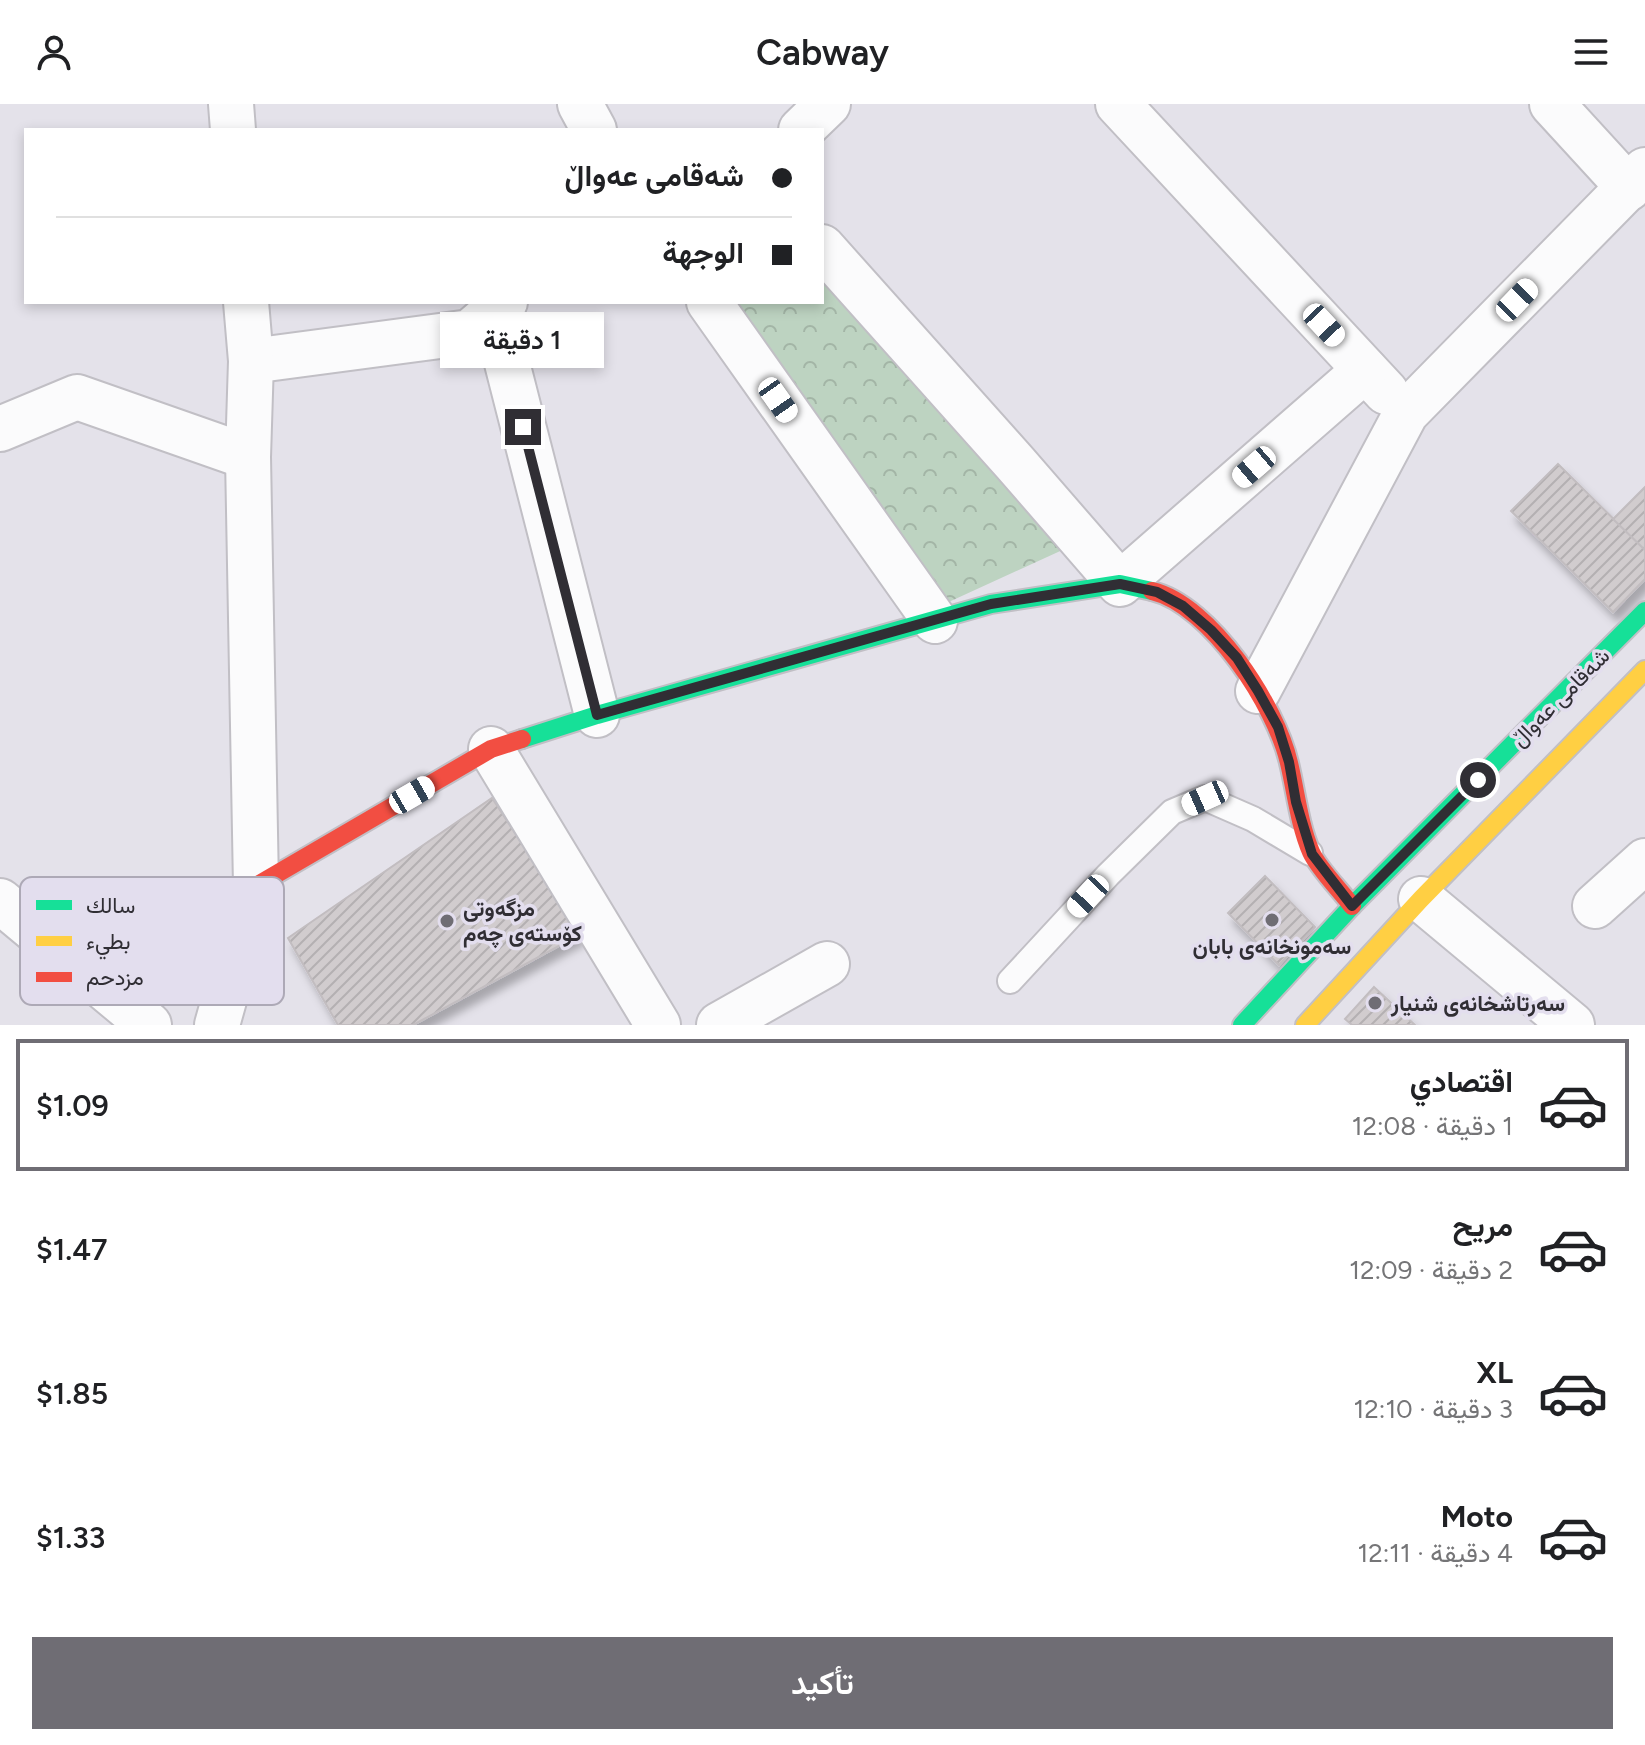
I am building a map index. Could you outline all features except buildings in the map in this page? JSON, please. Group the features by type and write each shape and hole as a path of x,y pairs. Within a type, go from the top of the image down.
{"street":[{"path":"231,104 233,128"},
{"path":"580,104 593,128"},
{"path":"803,128 828,104"},
{"path":"1118,104 1406,413"},
{"path":"1258,691 1406,413 1637,179 1552,104"},
{"path":"824,249 1120,584"},
{"path":"246,304 251,361 248,457 256,877"},
{"path":"710,304 935,621"},
{"path":"251,361 470,332 500,307 597,715"},
{"path":"1120,584 1365,370"},
{"path":"0,429 77,397 248,457"},
{"path":"271,877 491,749 597,715 991,604 1120,584 1157,592 1183,606 1237,658 1278,727 1312,854 1352,906"},
{"name":"شەقامی عەواڵ","path":"1242,1025 1352,906 1645,611"},
{"name":"شەقامی عەواڵ","path":"1305,1025 1421,899 1645,670"},
{"path":"491,749 658,1025"},
{"path":"1595,906 1645,861"},
{"path":"1421,899 1572,1025"},
{"path":"0,901 20,918"},
{"path":"719,1025 827,964"},
{"path":"125,1005 149,1025"},
{"path":"217,1025 223,1005"}],"lane":[{"path":"1010,981 1108,875 1172,812 1205,798 1253,819 1312,854"}],"green space":[{"path":"824,276 1069,547 940,606 727,304 824,304"}],"traffic: fast":[{"path":"522,739 991,604 1120,584 1152,591"},
{"path":"1242,1025 1352,906 1645,611"}],"traffic: slow":[{"path":"1305,1025 1421,899 1645,670"}],"traffic: jam":[{"path":"1152,591 1174,600 1196,616 1238,661 1255,687 1282,740 1311,852 1352,906"},
{"path":"271,877 491,749 522,739"}],"place":[{"name":"سەمونخانەی بابان","path":"1272,920"},
{"name":"مزگه‌وتی کۆستەی چەم","path":"447,921"},
{"name":"سەرتاشخانەی شنیار","path":"1375,1003"}],"route":[{"path":"523,427 597,715 991,604 1120,584 1157,592 1183,606 1237,658 1278,727 1312,854 1352,906 1478,780"}]}
